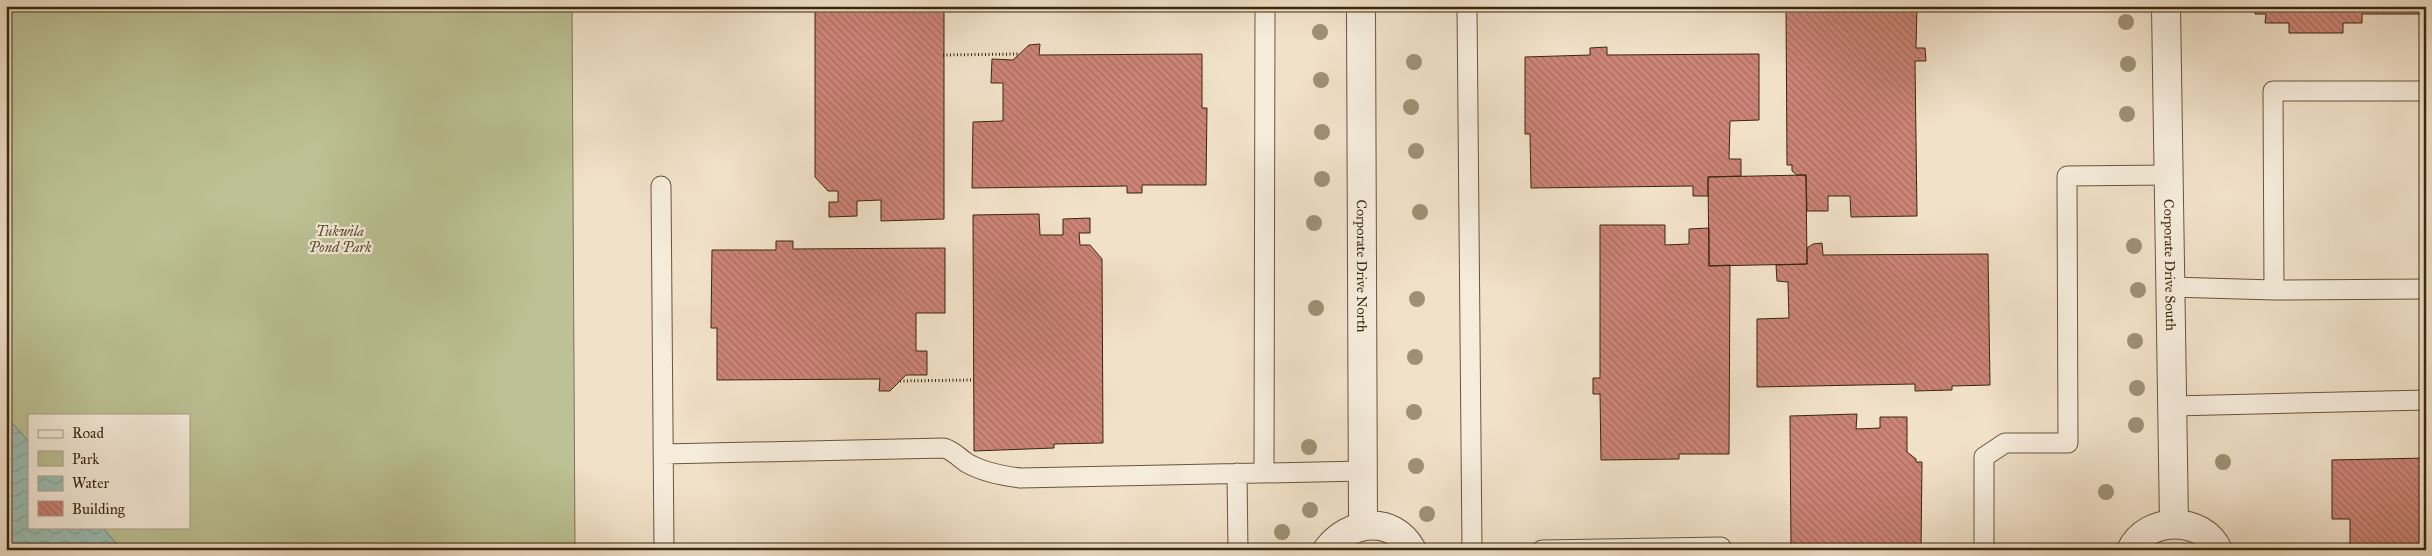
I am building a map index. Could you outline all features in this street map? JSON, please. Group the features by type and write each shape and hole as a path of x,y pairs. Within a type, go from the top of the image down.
{"street":[{"name":"Corporate Drive North","path":"1361,6 1363,525"},
{"name":"Corporate Drive South","path":"2166,6 2174,523"},
{"path":"2131,550 2144,534 2158,526 2174,523 2191,526 2206,534 2218,550"},
{"path":"1327,550 1336,539 1348,530 1363,525 1380,526 1396,532 1412,550"}],"lane":[{"path":"1264,6 1264,472"},
{"path":"1468,6 1472,550"},
{"path":"2274,290 2273,91 2426,91"},
{"path":"1984,550 1984,457 2005,443 2068,443 2067,176 2169,175"},
{"path":"661,186 664,550"},
{"path":"2171,287 2274,290 2426,289"},
{"path":"2173,406 2426,400"},
{"path":"663,454 944,448 954,451 968,463 1000,475 1020,478 1264,472 1363,472"},
{"path":"1237,473 1238,550"},
{"path":"1542,550 1721,547 1721,550"}],"path":[{"path":"943,55 1018,54"},
{"path":"900,381 974,380"}],"green space":[{"name":"Tukwila Pond Park","path":"6,6 572,6 575,550 6,550"}],"water":[{"path":"6,416 28,441 28,528 103,528 122,550 6,550"}],"building":[{"path":"815,6 944,6 944,219 881,221 881,200 857,201 857,216 829,217 829,202 838,202 838,191 828,191 815,177"},
{"path":"1786,6 1917,6 1916,48 1925,48 1926,61 1915,61 1917,216 1851,217 1850,196 1828,196 1828,211 1807,211 1806,175 1797,175 1792,171 1792,165 1787,165"},
{"path":"2255,6 2426,6 2426,14 2362,14 2362,23 2343,23 2343,33 2289,33 2289,23 2265,23 2266,14 2255,14"},
{"path":"1040,44 1039,55 1202,54 1202,108 1207,108 1206,185 1142,185 1142,193 1127,193 1127,186 972,188 973,122 1003,121 1003,83 991,83 992,59 1013,60 1029,45"},
{"path":"1607,47 1607,55 1759,54 1759,120 1730,121 1729,159 1741,159 1741,176 1708,177 1708,196 1693,196 1693,186 1531,188 1530,134 1525,134 1525,57 1590,55 1590,48"},
{"path":"1806,175 1807,264 1709,266 1708,177"},
{"path":"1039,214 1040,235 1063,235 1063,219 1090,218 1090,233 1079,233 1080,245 1090,245 1102,259 1103,443 1054,444 1054,448 974,451 973,215"},
{"path":"1600,225 1665,225 1665,245 1689,244 1689,229 1709,228 1709,266 1730,265 1729,454 1679,454 1679,459 1601,460 1600,394 1593,394 1593,378 1600,378"},
{"path":"776,241 793,241 793,249 945,248 945,313 916,313 916,351 927,351 927,375 906,375 890,391 879,391 880,379 717,380 717,328 711,328 712,250 776,250"},
{"path":"1822,243 1823,255 1988,254 1990,385 1952,386 1952,390 1915,391 1915,384 1757,387 1757,319 1789,318 1788,282 1777,281 1776,265 1807,264 1807,248 1813,244"},
{"path":"1857,414 1856,429 1880,428 1880,417 1907,417 1907,452 1916,459 1916,462 1922,462 1921,550 1791,550 1790,416"},
{"path":"2426,458 2426,550 2343,550 2350,543 2350,519 2332,519 2332,460"}]}
